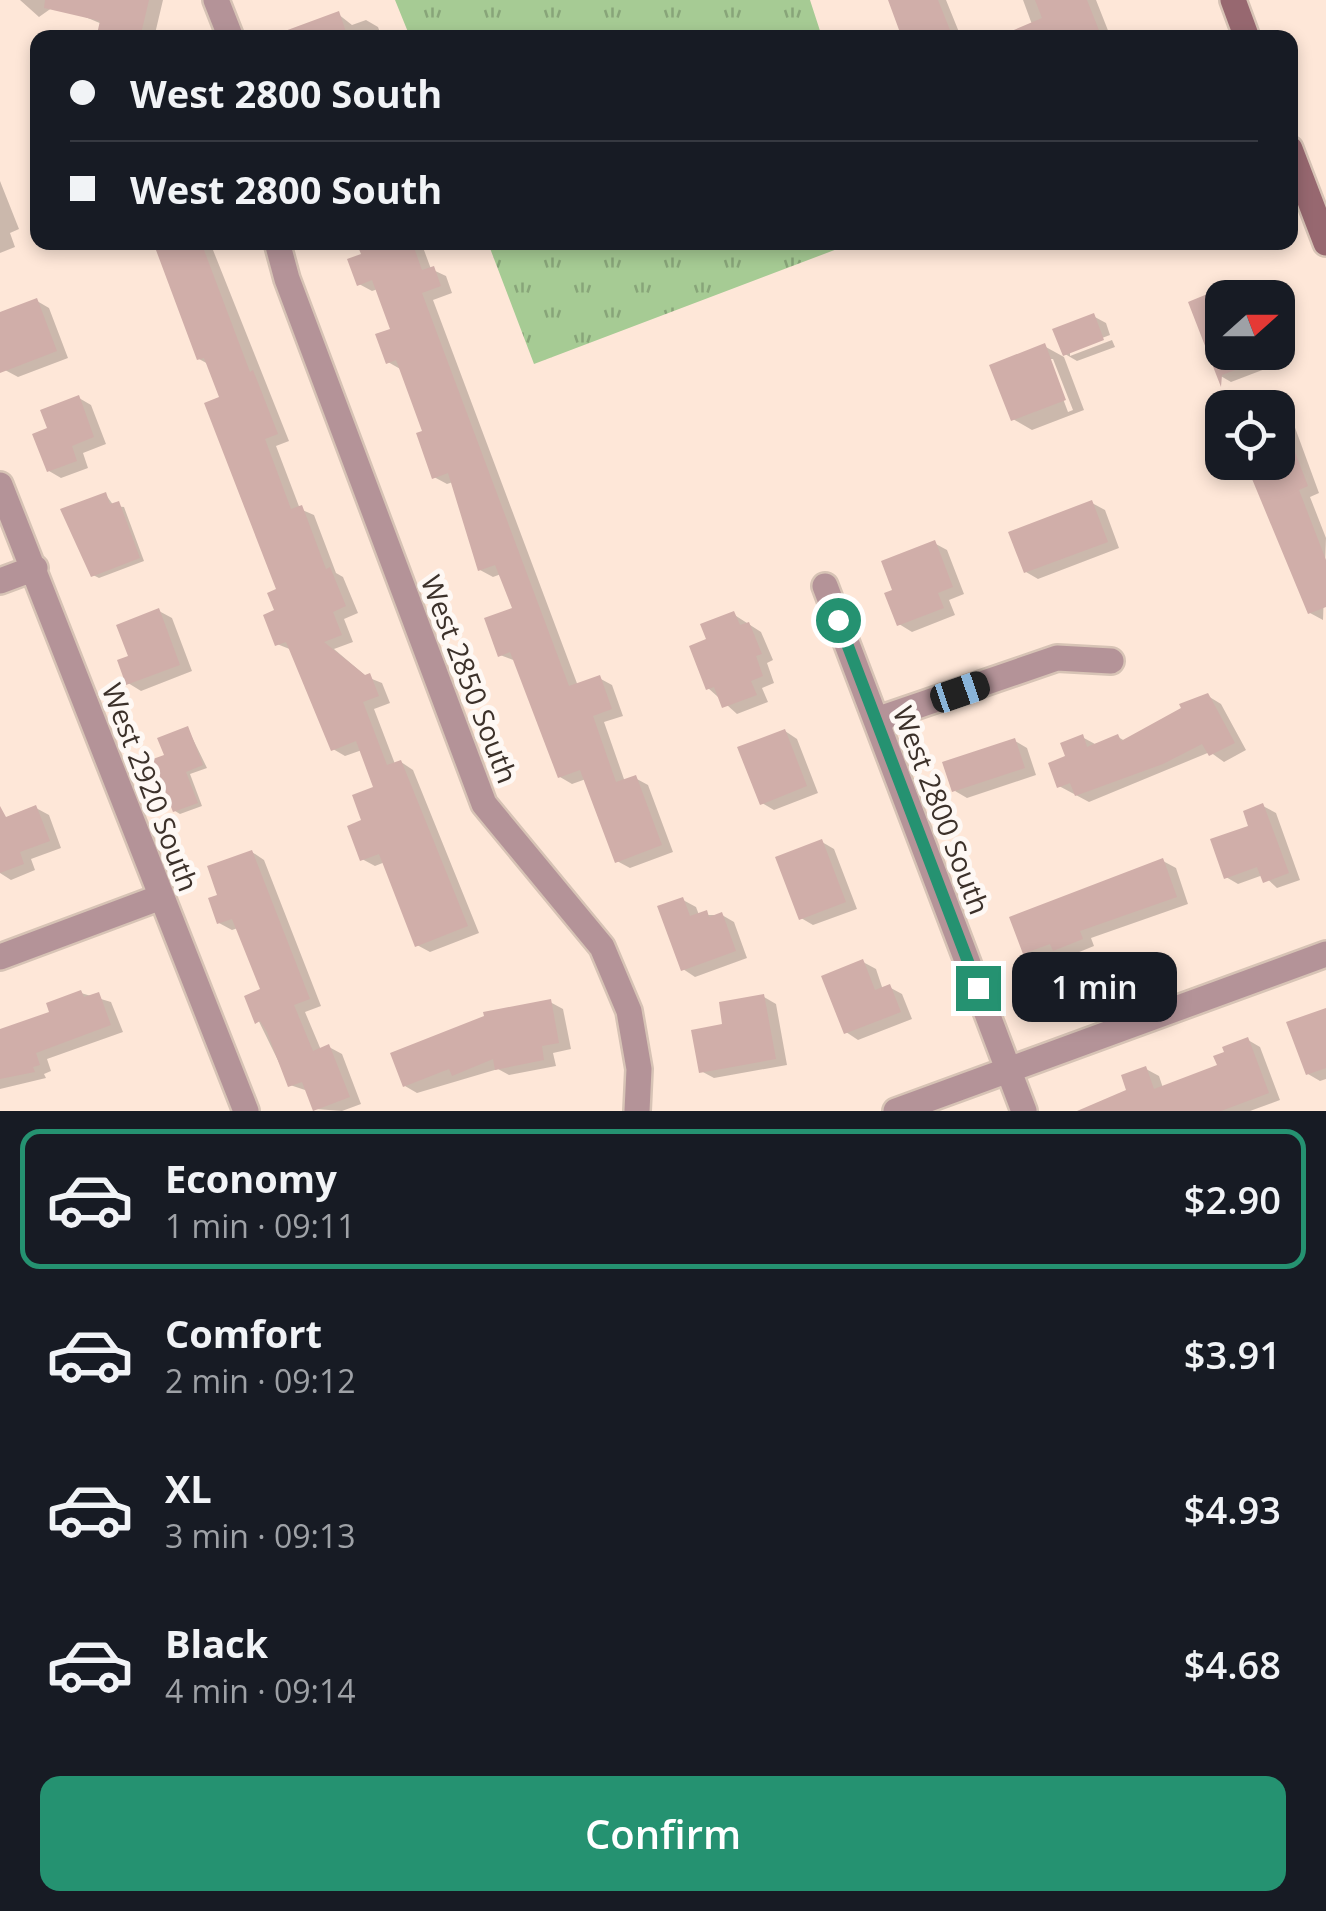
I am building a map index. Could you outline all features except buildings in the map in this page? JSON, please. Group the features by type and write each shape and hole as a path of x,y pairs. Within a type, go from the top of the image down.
{"main road":[{"path":"1232,0 1244,30"},
{"path":"1298,170 1326,243"}],"street":[{"path":"216,0 228,30"},
{"name":"West 2850 South","path":"280,250 287,279 484,804 602,947 622,995 639,1069 638,1111"},
{"name":"West 2920 South","path":"0,485 246,1111"},
{"path":"0,580 34,568"},
{"name":"West 2800 South","path":"824,586 1024,1111"},
{"path":"876,720 1057,658 1111,662"},
{"path":"0,956 162,896"},
{"path":"896,1111 1326,954"}],"green space":[{"path":"395,0 810,0 820,30 407,30"},
{"path":"491,250 835,250 534,364"}],"route":[{"path":"838,620 978,988"}]}
